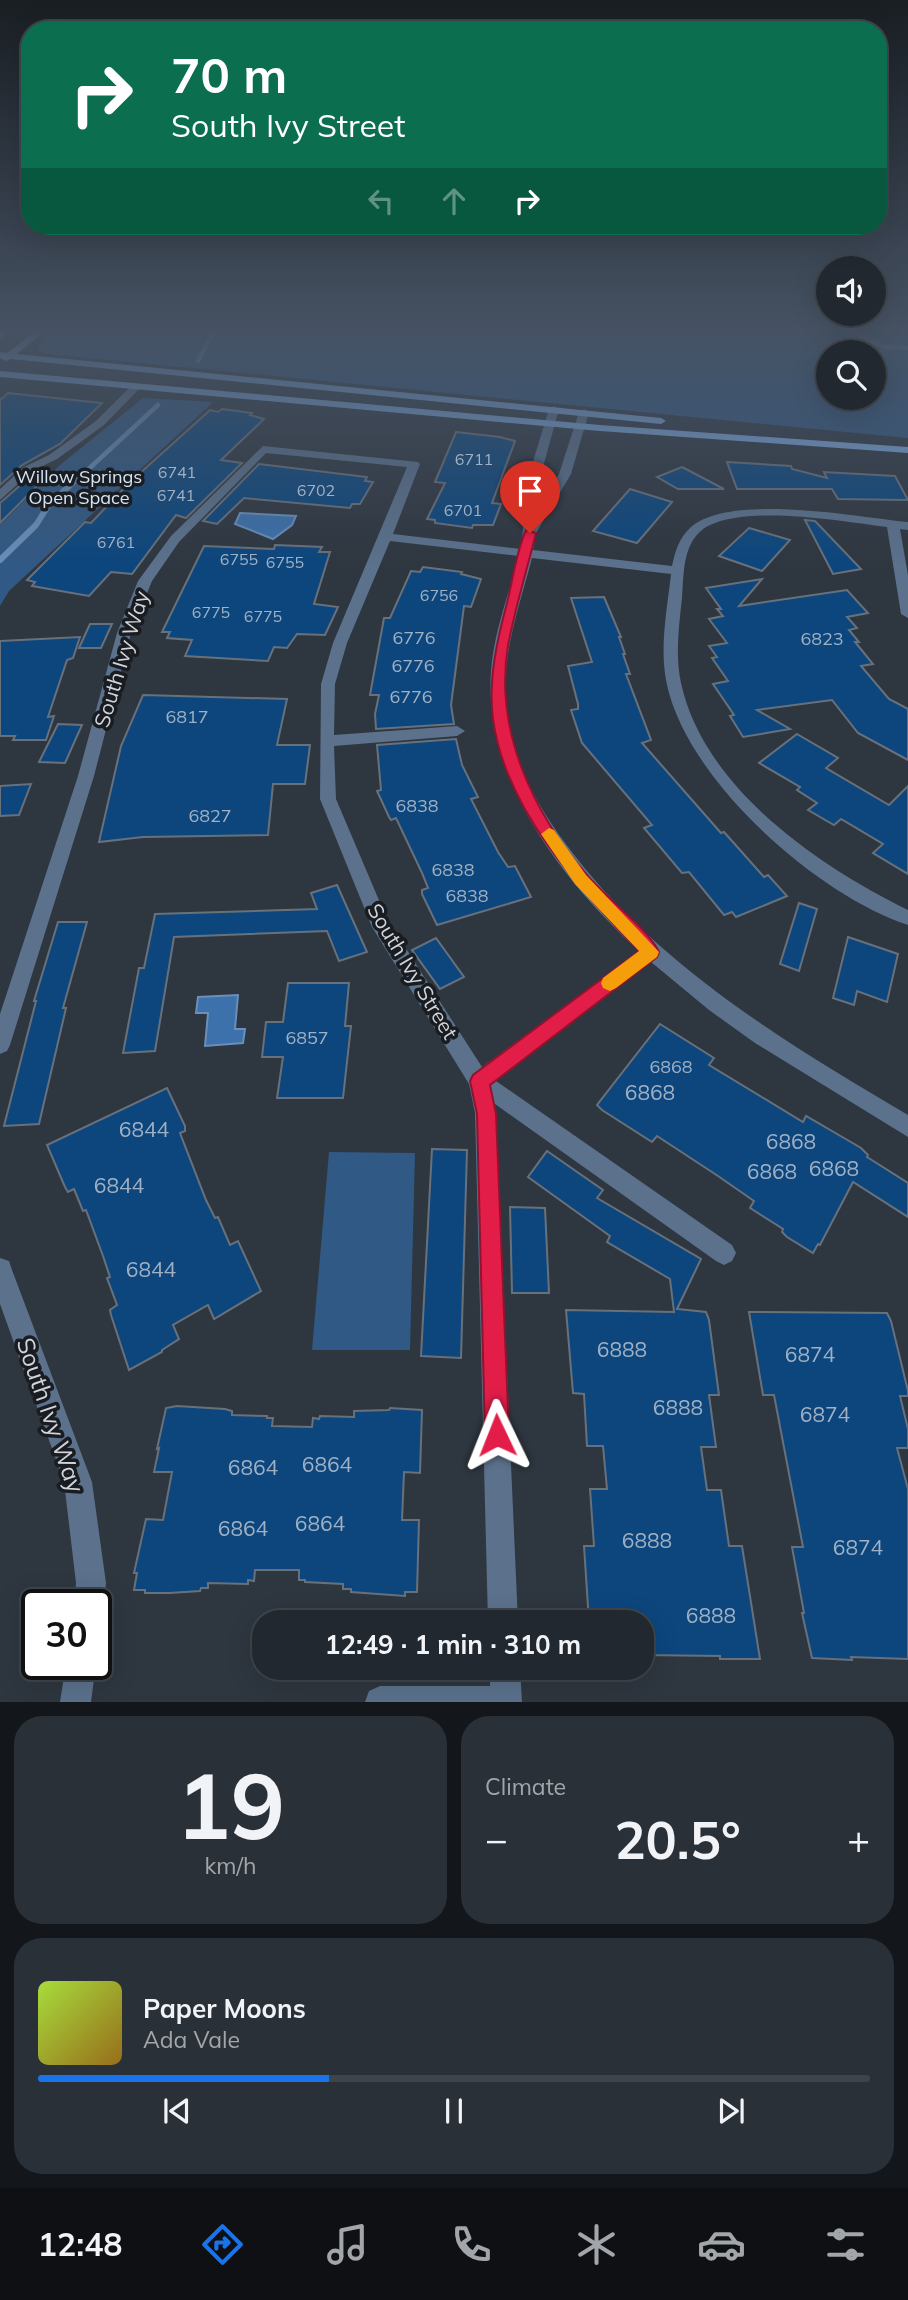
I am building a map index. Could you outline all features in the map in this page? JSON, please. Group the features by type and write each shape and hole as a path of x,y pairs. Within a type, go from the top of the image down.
{"main road":[{"path":"370,407 904,450"},
{"path":"548,407 904,450"}],"street":[{"path":"0,496 28,469 53,457 100,423 116,407"},
{"path":"554,408 530,500 530,533 506,622 499,672 500,720 524,795 580,879 651,952 704,996 745,1025 908,1127"},
{"path":"530,533 565,474 584,412"},
{"name":"South Ivy Way","path":"0,1045 86,776 124,633 145,581 174,539 263,449 415,464 386,537"},
{"path":"908,526 769,512 723,516 705,523 685,539 678,571 670,644 672,672 684,714 713,765 744,803 798,852 851,889 908,918"},
{"path":"893,525 908,614"},
{"path":"386,537 678,571"},
{"name":"South Ivy Street","path":"386,537 340,643 328,684 328,799 379,922 479,1081 486,1114 503,1610"},
{"path":"326,741 457,730"},
{"path":"479,1081 651,952"},
{"name":"South Ivy Street","path":"479,1081 723,1253"},
{"name":"South Ivy Way","path":"0,1270 78,1482 90,1589"},
{"path":"75,1702 78,1680"},
{"path":"380,1702 506,1701 505,1680"}],"green space":[{"name":"Willow Springs Open Space","path":"131,407 207,407 9,591 0,606 0,525 60,465"},
{"path":"595,407 886,410 886,407 908,407 908,438"},
{"path":"329,1152 415,1153 410,1350 312,1350"}],"shaded area":[{"path":"240,513 296,516 292,525 273,539 235,524"},
{"path":"238,995 235,1029 245,1029 243,1043 205,1046 208,1013 196,1013 198,997"}],"building":[{"path":"0,407 97,407 60,444 22,465 0,485"},
{"path":"222,409 252,413 250,415 264,419 221,460 242,463 186,518 176,515 132,574 111,572 89,596 32,586 35,582 27,580 85,522 91,523 128,484 210,410 218,412"},
{"path":"456,432 515,441 492,503 501,504 493,525 473,525 472,528 435,523 435,520 427,519 445,483 435,482"},
{"path":"727,462 791,466 792,469 827,478 824,472 895,476 908,500 838,499 832,489 737,489"},
{"path":"259,464 367,477 365,481 373,482 360,504 352,504 350,508 244,498 217,524 203,521"},
{"path":"682,467 724,489 678,489 657,477"},
{"path":"32,475 47,476 0,523 0,503"},
{"path":"630,489 672,502 637,543 593,531"},
{"path":"805,520 815,521 861,569 833,574"},
{"path":"749,528 790,540 762,571 719,556"},
{"path":"275,545 322,547 319,552 330,552 314,604 338,607 325,635 297,634 287,648 274,647 268,661 185,656 192,640 167,638 170,632 162,632 204,546 274,549"},
{"path":"423,567 462,572 461,574 481,579 471,607 464,606 451,705 454,724 376,729 375,714 379,695 370,695 384,618 390,618 411,571 420,572"},
{"path":"762,579 739,606 847,590 868,613 847,617 857,628 849,630 873,664 861,666 889,699 908,709 908,760 858,733 832,700 757,710 790,729 743,737 730,716 734,715 713,684 728,681 712,658 717,657 709,646 727,643 709,619 723,616 706,588"},
{"path":"604,597 621,637 630,674 626,674 651,740 642,743 721,833 724,832 764,877 768,875 787,896 736,917 732,912 724,915 689,872 682,873 644,828 652,825 582,743 571,710 578,709 578,704 568,666 592,662 571,598"},
{"path":"90,624 112,624 101,648 79,648"},
{"path":"80,637 73,658 67,660 48,717 54,716 46,740 13,740 15,736 0,736 0,641"},
{"path":"143,695 287,699 277,745 310,745 305,784 273,784 268,835 143,837 99,842 121,746"},
{"path":"58,724 82,725 65,763 39,762"},
{"path":"797,734 838,758 826,768 889,805 908,786 908,874 873,853 883,844 841,819 834,825 808,810 817,803 797,790 800,787 759,763"},
{"path":"456,739 462,765 478,797 471,799 498,852 508,867 515,866 531,897 437,925 422,894 422,890 428,888 422,873 396,818 391,820 377,791 381,790 377,745"},
{"path":"31,784 19,815 0,816 0,786"},
{"path":"337,885 367,952 339,961 327,931 174,937 155,1051 123,1053 139,968 144,968 155,914 317,909 311,893"},
{"path":"799,903 817,909 799,971 780,964"},
{"path":"58,922 87,922 63,1008 66,1008 39,1124 4,1126 34,1001"},
{"path":"848,937 898,954 887,1002 857,991 854,1005 833,998"},
{"path":"436,938 464,977 440,989 412,950"},
{"path":"288,983 349,983 345,1026 351,1026 343,1098 277,1098 283,1057 262,1057 266,1022 283,1022"},
{"path":"660,1024 714,1058 709,1065 803,1122 806,1116 861,1148 867,1157 908,1183 908,1217 853,1182 820,1245 818,1244 813,1253 750,1208 754,1201 718,1176 657,1136 652,1142 602,1110 597,1105"},
{"path":"167,1088 185,1126 185,1131 180,1133 206,1200 215,1218 218,1217 230,1245 238,1241 261,1291 214,1319 208,1305 173,1325 179,1339 129,1370 111,1315 110,1310 117,1305 107,1278 110,1277 103,1256 86,1210 83,1211 74,1189 68,1192 65,1187 47,1145"},
{"path":"432,1149 467,1150 461,1358 421,1356"},
{"path":"547,1151 603,1190 597,1198 701,1259 677,1309 706,1312 709,1320 719,1395 709,1395 716,1447 701,1447 707,1490 721,1490 729,1546 742,1546 760,1659 654,1655 654,1610 588,1610 584,1546 594,1546 590,1489 607,1489 603,1446 587,1446 584,1394 573,1393 566,1310 674,1312 670,1279 607,1242 610,1236 528,1177"},
{"path":"510,1207 545,1208 549,1293 512,1293"},
{"path":"749,1312 887,1313 891,1321 908,1391 908,1396 900,1396 908,1429 908,1448 897,1448 908,1489 908,1659 812,1658 792,1547 803,1547 774,1395 763,1395"},
{"path":"177,1406 225,1409 232,1411 232,1415 267,1416 273,1418 272,1426 312,1427 313,1418 319,1419 320,1416 354,1417 354,1411 390,1408 422,1410 420,1473 404,1472 402,1520 419,1520 417,1592 405,1592 405,1596 351,1592 351,1589 343,1589 343,1584 299,1580 299,1570 255,1570 254,1581 248,1580 248,1584 208,1583 208,1588 201,1588 200,1591 145,1593 145,1590 134,1590 137,1573 134,1573 146,1519 163,1520 172,1472 154,1472 166,1408"}],"waterway":[{"path":"68,488 155,407"},
{"path":"0,560 36,525 48,506 69,486"}],"slow traffic":[{"path":"549,834 580,879 651,952 610,983"}],"route":[{"path":"497,1435 486,1114 479,1081 651,952 580,879 553,841 524,795 506,743 500,720 501,648 530,533"}]}
